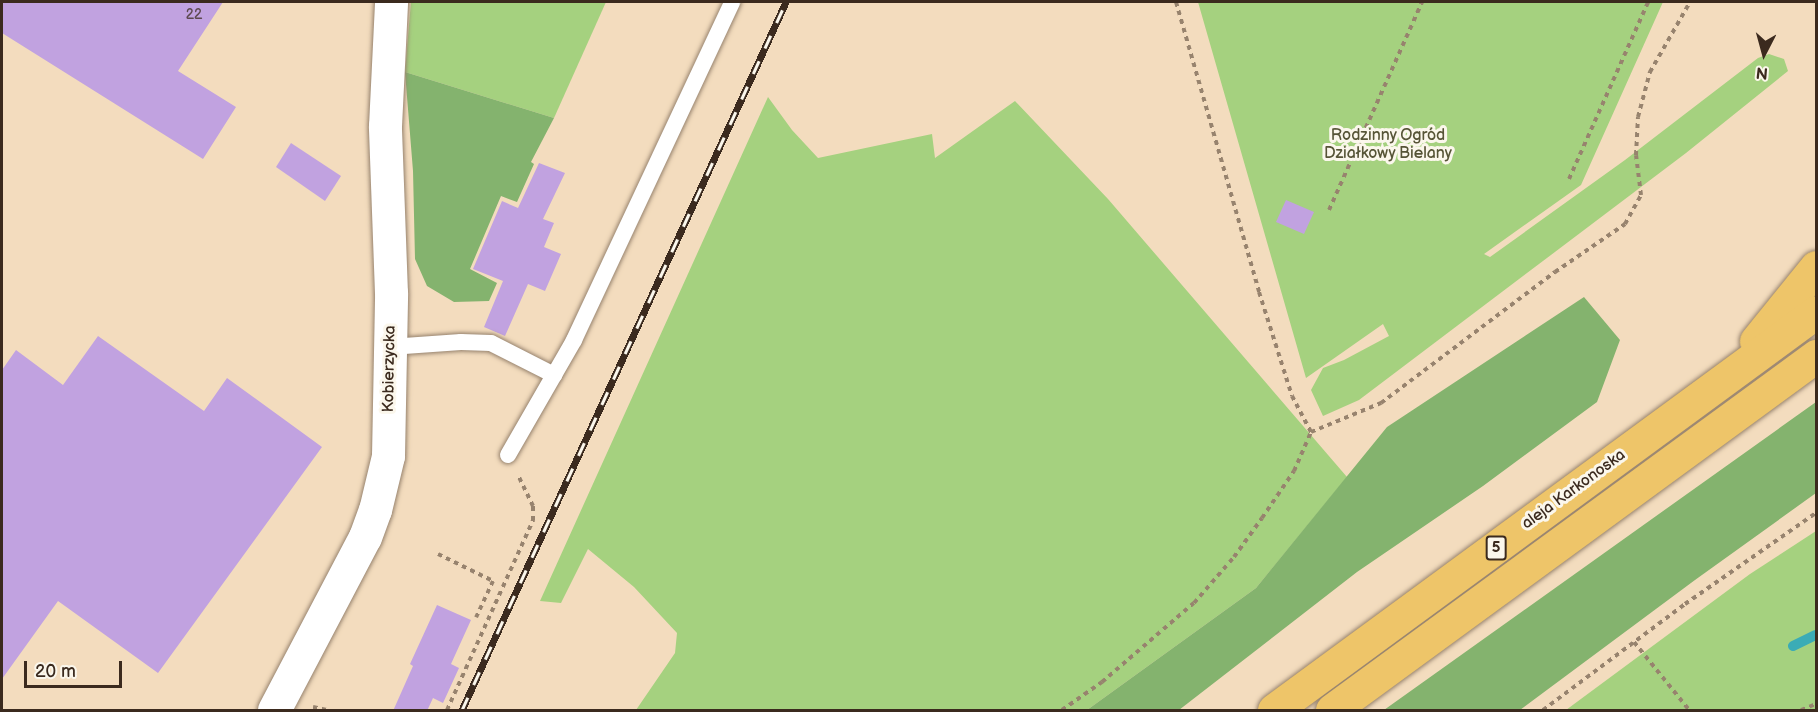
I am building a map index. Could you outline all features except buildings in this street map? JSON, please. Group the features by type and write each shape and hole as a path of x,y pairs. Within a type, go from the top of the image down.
{"main road":[{"path":"1717,385 1816,267"},
{"name":"aleja Karkonoska","path":"1274,711 1816,312"},
{"name":"5","path":"1332,711 1816,356"}],"street":[{"name":"Kobierzycka","path":"274,711 348,572 375,510 388,456 390,347 385,126 391,2"}],"lane":[{"path":"508,455 574,340 732,2"},
{"path":"390,347 461,342 491,343 554,375"}],"path":[{"path":"1176,2 1259,292 1293,396 1311,432"},
{"path":"1329,210 1422,2"},
{"path":"1569,179 1648,2"},
{"path":"1062,711 1120,668 1194,603 1234,557 1262,518 1294,471 1311,432 1381,403 1555,272 1625,224 1641,195 1636,154 1638,117 1650,72 1690,2"},
{"path":"447,711 533,520 533,506 508,455"},
{"path":"1543,711 1634,642 1816,513"},
{"path":"438,554 492,581 476,617"},
{"path":"1634,642 1689,711"},
{"path":"1801,711 1816,704"},
{"path":"308,711 315,707 327,711"}],"green space":[{"path":"411,2 606,2 554,118 405,72"},
{"name":"Rodzinny Ogród Działkowy Bielany","path":"1198,2 1663,2 1581,185 1484,254 1490,257 1625,160 1758,58 1769,54 1784,59 1788,71 1686,153 1359,400 1323,416 1311,390 1323,368 1344,360 1389,336 1383,324 1306,378"},
{"path":"405,72 554,118 531,162 534,164 517,202 501,196 470,269 497,283 489,301 454,302 427,286 415,259 413,171"},
{"path":"768,97 792,130 818,158 932,134 935,158 1015,101 1108,199 1347,477 1256,588 1087,710 636,710 675,653 677,633 634,587 588,549 561,603 540,601"},
{"path":"1584,297 1620,340 1597,402 1483,486 1357,572 1179,710 1087,710 1256,588 1387,427"},
{"path":"1816,402 1816,493 1520,710 1384,710"},
{"path":"1816,531 1816,710 1566,710 1750,574"}],"waterway":[{"path":"1793,646 1816,635"}],"railway":[{"path":"462,710 786,2"}]}
